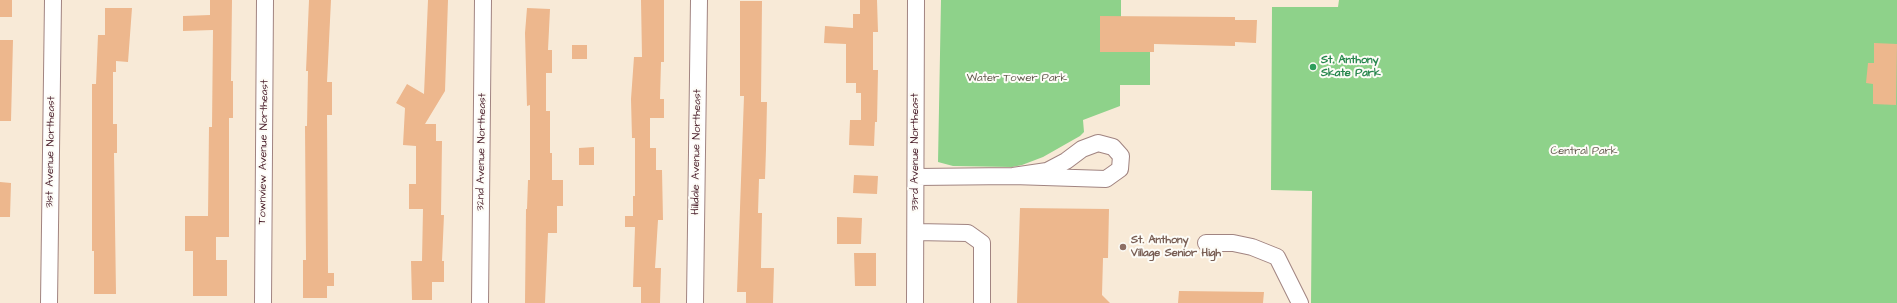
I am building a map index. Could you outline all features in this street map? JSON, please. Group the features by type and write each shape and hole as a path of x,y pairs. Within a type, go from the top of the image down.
{"street":[{"name":"31st Avenue Northeast","path":"49,303 53,0"},
{"name":"Townview Avenue Northeast","path":"262,303 265,0"},
{"name":"32nd Avenue Northeast","path":"480,303 483,0"},
{"name":"Hilldale Avenue Northeast","path":"695,303 699,0"},
{"name":"33rd Avenue Northeast","path":"915,303 916,0"},
{"path":"916,177 1013,176 1106,179 1120,169 1121,156 1113,147 1098,143 1082,149 1066,161 1047,171 1013,176"},
{"path":"916,232 968,232 982,243 982,303"},
{"path":"1206,243 1232,243 1252,247 1277,257 1300,303"}],"green space":[{"name":"Water Tower Park","path":"941,0 1121,0 1121,52 1150,52 1150,85 1120,85 1120,106 1083,120 1084,132 1080,136 1043,157 1022,165 1012,167 953,166 938,162"},
{"name":"Central Park","path":"1339,0 1897,0 1897,303 1311,303 1312,191 1271,190 1272,7 1338,7"}],"building":[{"path":"0,0 12,0 12,17 0,17"},
{"path":"210,0 232,0 231,81 233,81 233,118 229,118 229,237 216,237 216,260 227,260 227,296 193,296 193,251 185,251 185,216 208,216 209,127 212,127 213,30 183,31 183,16 210,15"},
{"path":"309,0 331,0 327,82 332,82 332,115 327,115 328,273 334,273 334,286 327,286 327,298 303,298 303,260 306,260 305,126 307,126 308,71 306,71"},
{"path":"428,0 448,0 445,91 425,124 436,124 436,141 442,141 441,215 444,215 442,261 444,261 444,282 432,282 432,300 412,300 411,261 422,261 423,209 409,209 409,184 416,184 416,146 403,145 405,108 396,103 407,84 424,94"},
{"path":"641,0 664,0 664,62 661,62 660,99 664,99 664,118 650,118 650,148 656,148 656,170 662,170 663,220 658,220 655,268 661,268 660,303 641,303 641,287 633,287 635,227 625,227 625,216 633,216 633,196 635,196 635,138 632,138 631,99 634,57 642,57"},
{"path":"860,0 877,0 878,32 873,32 873,70 878,70 877,122 875,122 874,146 849,145 850,120 861,120 861,93 856,93 856,83 846,83 846,44 824,43 825,26 853,28 853,14 860,14"},
{"path":"740,1 762,1 761,102 767,102 765,179 759,179 758,213 762,213 761,268 774,268 773,303 746,303 746,292 737,292 744,96 740,96"},
{"path":"105,8 132,8 128,62 116,61 116,72 113,72 113,124 117,124 117,153 114,153 116,294 94,294 94,251 92,251 92,84 96,84 98,35 105,35"},
{"path":"527,8 550,9 548,50 552,50 552,73 546,73 546,111 550,111 550,153 552,153 552,180 563,180 563,206 557,206 557,233 548,233 545,303 525,303 526,209 528,180 530,180 530,105 527,106 525,33"},
{"path":"1100,16 1235,17 1235,20 1257,20 1256,43 1235,42 1235,46 1154,44 1154,52 1100,52"},
{"path":"0,40 13,40 11,121 0,121"},
{"path":"1874,43 1897,44 1896,105 1873,104 1873,84 1866,83 1868,63 1874,63"},
{"path":"572,45 587,45 587,59 572,59"},
{"path":"594,147 594,165 579,165 579,148"},
{"path":"854,175 878,176 877,194 853,193"},
{"path":"0,182 11,183 10,217 0,217"},
{"path":"1020,208 1109,209 1108,258 1103,258 1102,295 1110,303 1017,303"},
{"path":"837,217 862,218 861,244 837,244"},
{"path":"854,253 876,253 876,286 855,286"},
{"path":"1179,291 1264,292 1263,303 1178,303"}],"place":[{"name":"St. Anthony Skate Park","path":"1313,67"},
{"name":"St. Anthony Village Senior High","path":"1123,247"}]}
